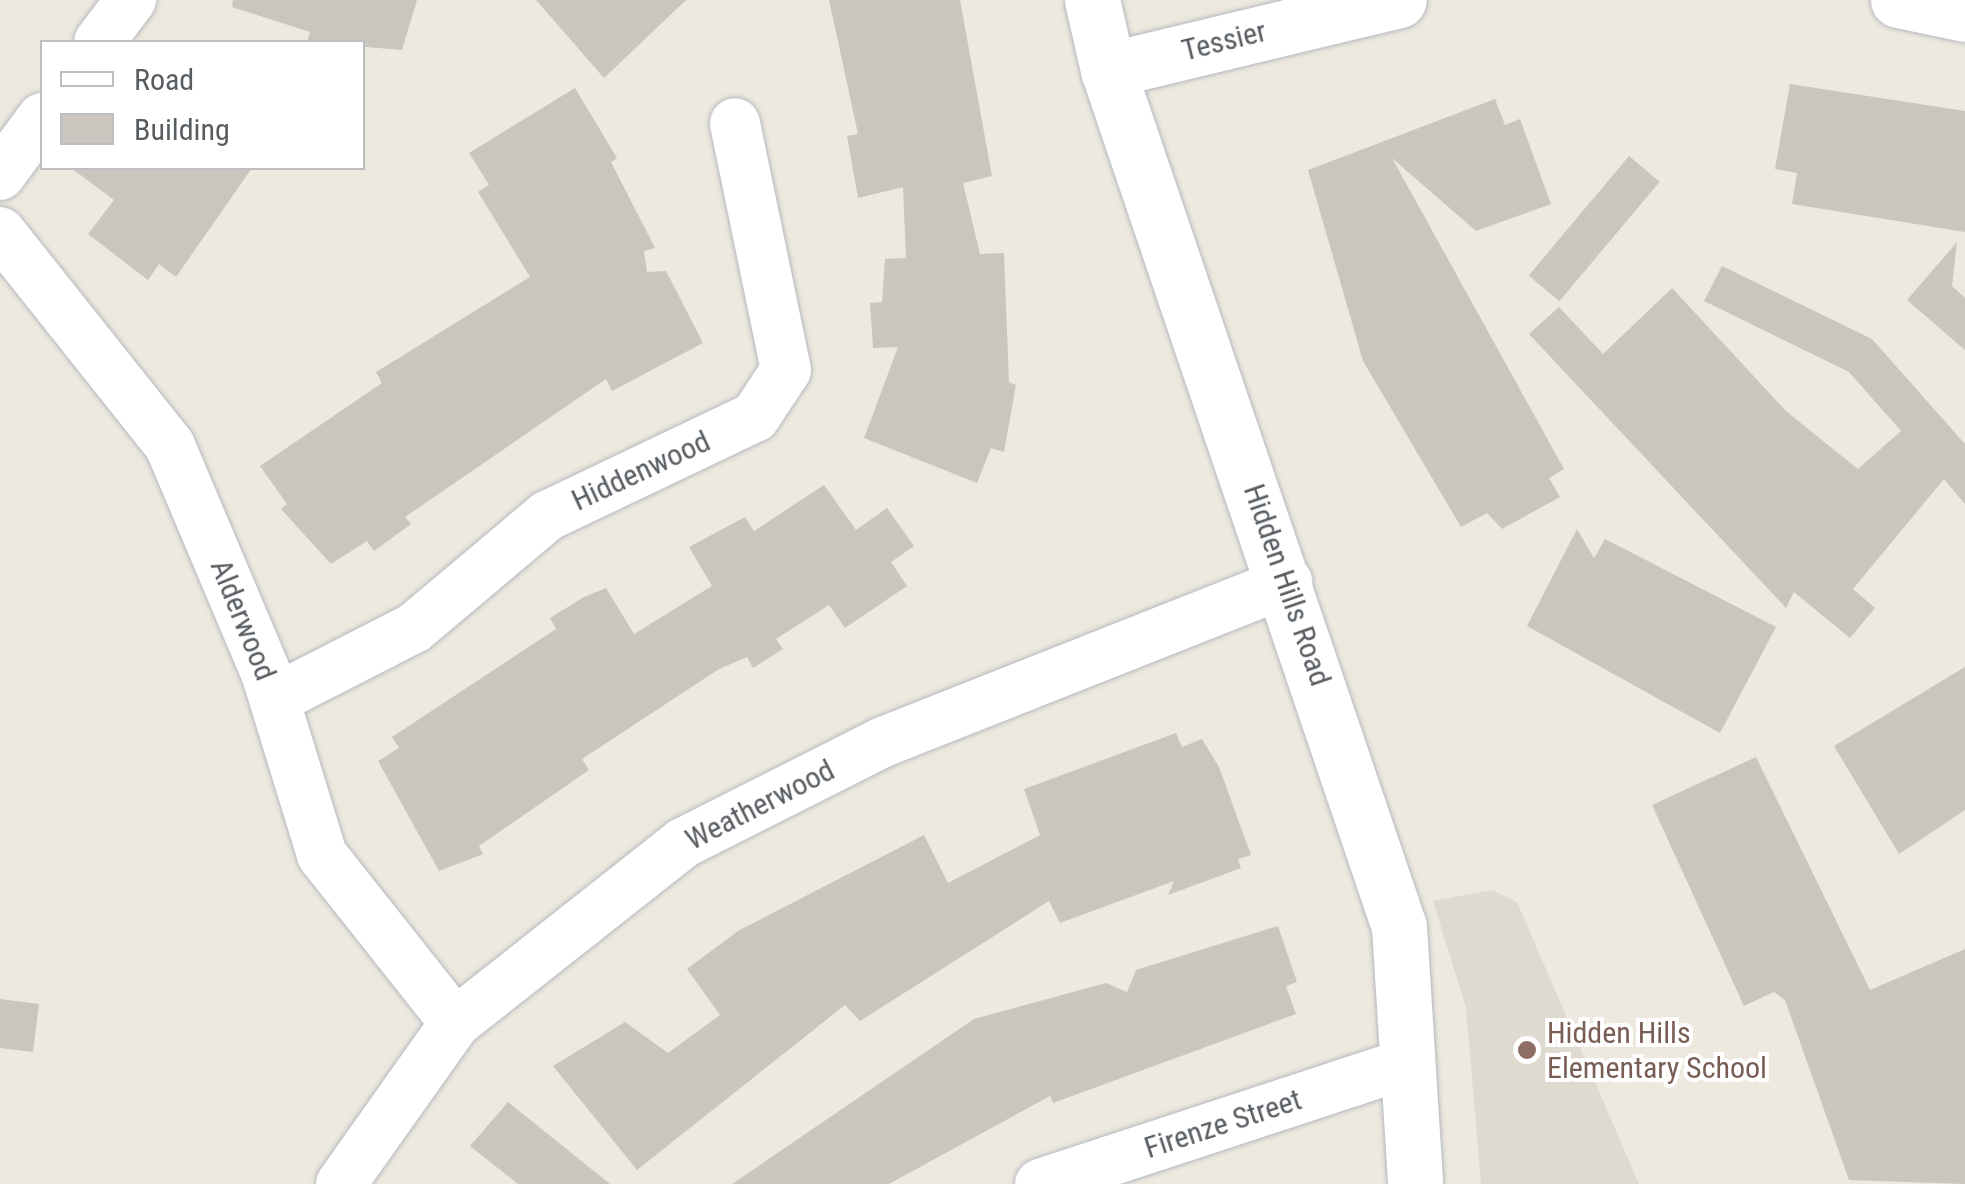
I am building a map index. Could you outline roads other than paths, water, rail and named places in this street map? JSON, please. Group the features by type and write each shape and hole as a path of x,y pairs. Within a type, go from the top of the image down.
{"street":[{"path":"101,40 131,0"},
{"name":"Hidden Hills Road","path":"1092,0 1108,70 1287,582 1399,927 1414,1184"},
{"name":"Tessier","path":"1108,70 1400,0"},
{"path":"1898,0 1965,14"},
{"path":"0,175 40,121"},
{"name":"Hiddenwood","path":"275,699 414,628 547,516 755,418 786,370 735,123"},
{"name":"Alderwood","path":"0,232 170,446 275,699 322,856 455,1023"},
{"name":"Weatherwood","path":"341,1184 455,1023 682,842 882,742 1287,582"},
{"name":"Firenze Street","path":"1040,1184 1406,1064"}],"place":[{"name":"Hidden Hills Elementary School","path":"1527,1050"}]}
